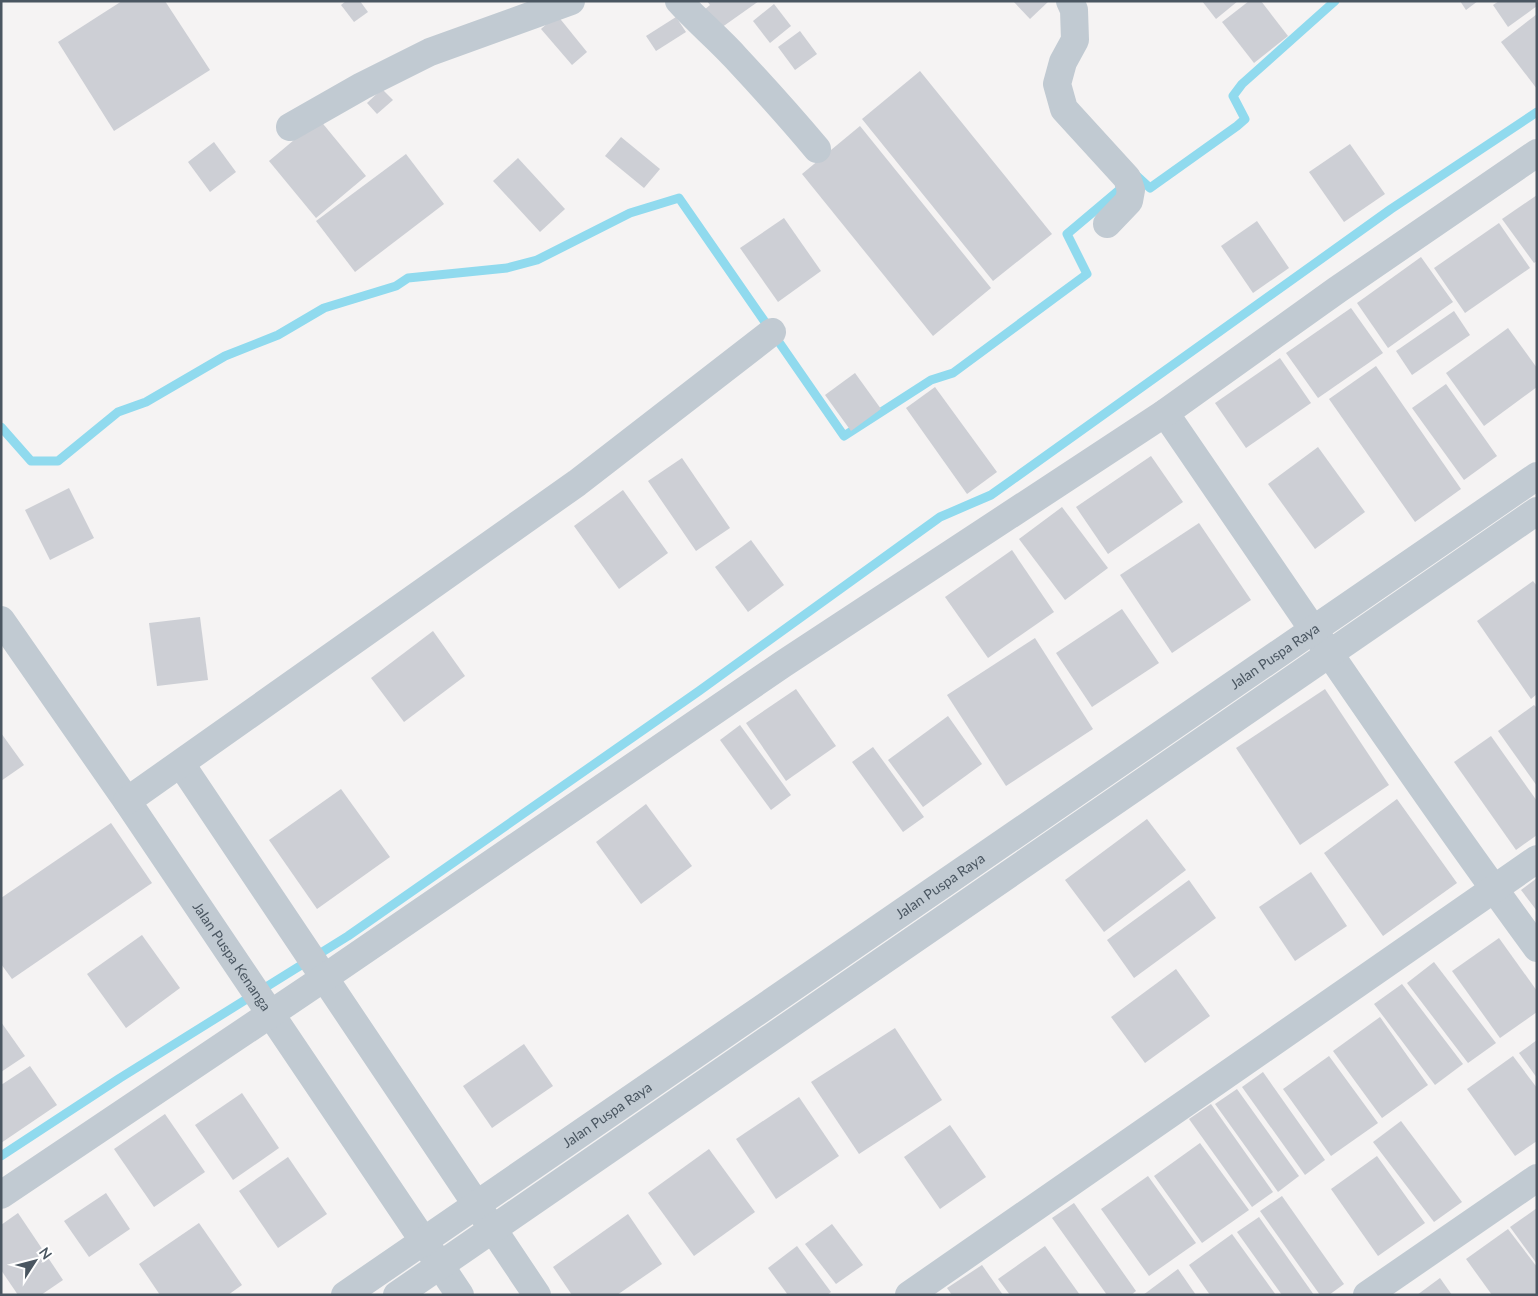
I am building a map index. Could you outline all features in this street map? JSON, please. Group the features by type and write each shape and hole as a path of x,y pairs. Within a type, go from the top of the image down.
{"street":[{"path":"290,127 362,86 430,52 572,1"},
{"path":"679,1 695,19 735,56 817,150"},
{"path":"1070,1 1074,10 1075,40 1064,62 1057,84 1064,109 1127,178 1131,190 1129,201 1107,224"},
{"path":"1,1195 271,1014 783,664 1165,412 1337,290 1537,153"},
{"path":"127,801 577,483 772,332"},
{"path":"1165,412 1329,654 1537,948"},
{"name":"Jalan Puspa Raya","path":"345,1295 1537,476"},
{"name":"Jalan Puspa Raya","path":"397,1295 1537,511"},
{"name":"Jalan Puspa Kenanga","path":"1,620 127,801 460,1295"},
{"path":"181,764 537,1295"},
{"path":"909,1295 1537,859"},
{"path":"1367,1295 1537,1178"}],"building":[{"path":"122,1 165,1 210,70 114,131 58,42"},
{"path":"346,1 360,1 368,12 354,22 341,5"},
{"path":"707,1 759,1 718,30 704,10 710,5"},
{"path":"1013,1 1049,1 1030,19"},
{"path":"1202,1 1238,1 1216,19"},
{"path":"1249,1 1261,1 1288,36 1254,63 1222,22"},
{"path":"1460,1 1478,1 1466,10"},
{"path":"1499,1 1537,1 1537,6 1508,27 1493,5"},
{"path":"774,4 791,26 770,43 753,21"},
{"path":"1537,14 1537,89 1501,42"},
{"path":"557,15 587,52 572,65 541,29"},
{"path":"676,17 686,32 656,51 646,36"},
{"path":"800,31 817,54 795,70 778,47"},
{"path":"920,71 1052,234 993,281 862,119"},
{"path":"382,89 393,100 377,114 367,103"},
{"path":"319,119 366,176 316,218 269,161"},
{"path":"860,126 991,288 933,336 802,174"},
{"path":"621,137 660,169 644,188 605,156"},
{"path":"214,142 236,172 210,192 188,162"},
{"path":"1350,144 1385,194 1344,222 1309,172"},
{"path":"406,154 444,204 355,272 316,221"},
{"path":"518,158 565,209 540,232 493,181"},
{"path":"1537,195 1537,261 1534,263 1502,219"},
{"path":"784,218 821,271 778,302 740,248"},
{"path":"1257,221 1289,268 1253,293 1221,246"},
{"path":"1499,223 1530,268 1465,313 1434,268"},
{"path":"1421,257 1453,302 1388,348 1357,303"},
{"path":"1351,308 1383,353 1318,398 1286,353"},
{"path":"1454,311 1470,335 1412,375 1396,351"},
{"path":"1508,328 1537,368 1537,387 1484,426 1446,373"},
{"path":"1280,358 1311,403 1246,448 1215,403"},
{"path":"1376,366 1461,489 1415,522 1329,399"},
{"path":"855,373 881,409 851,431 825,395"},
{"path":"1446,384 1497,456 1464,480 1412,408"},
{"path":"935,387 997,472 967,494 906,408"},
{"path":"1318,447 1365,512 1315,549 1268,484"},
{"path":"1151,456 1183,502 1108,554 1076,507"},
{"path":"682,458 730,528 696,551 648,481"},
{"path":"69,488 94,538 50,560 25,510"},
{"path":"623,490 668,553 619,589 574,526"},
{"path":"1062,507 1108,568 1065,600 1019,539"},
{"path":"1199,523 1251,600 1172,653 1120,575"},
{"path":"751,540 784,585 748,612 715,567"},
{"path":"1012,550 1054,612 988,658 945,597"},
{"path":"1533,581 1537,586 1537,694 1531,699 1477,621"},
{"path":"1122,609 1159,663 1092,707 1056,653"},
{"path":"200,617 208,680 157,686 149,623"},
{"path":"433,631 465,676 404,722 371,678"},
{"path":"1035,638 1093,729 1006,786 947,695"},
{"path":"796,689 836,746 786,781 746,723"},
{"path":"1325,689 1389,785 1300,845 1236,748"},
{"path":"1534,705 1537,708 1537,786 1498,731"},
{"path":"948,716 982,764 923,807 888,760"},
{"path":"740,725 791,795 771,810 720,740"},
{"path":"1,733 24,765 1,781"},
{"path":"1491,736 1537,801 1537,835 1516,850 1454,762"},
{"path":"873,747 924,817 903,832 852,762"},
{"path":"341,789 390,857 317,909 269,840"},
{"path":"1397,799 1457,883 1383,936 1324,853"},
{"path":"646,804 692,866 641,904 596,842"},
{"path":"1147,819 1186,870 1104,932 1065,880"},
{"path":"111,823 152,883 12,979 1,964 1,898"},
{"path":"1311,872 1347,926 1295,961 1259,907"},
{"path":"1537,878 1537,911 1521,890"},
{"path":"1189,880 1216,918 1134,978 1107,940"},
{"path":"142,935 180,988 126,1028 87,974"},
{"path":"1499,938 1537,991 1537,1012 1500,1038 1452,971"},
{"path":"1434,962 1496,1043 1468,1063 1407,983"},
{"path":"1176,969 1210,1016 1145,1063 1111,1017"},
{"path":"1402,984 1463,1064 1435,1085 1374,1004"},
{"path":"1380,1017 1428,1085 1382,1118 1333,1051"},
{"path":"1,1022 25,1056 1,1072"},
{"path":"895,1028 942,1100 859,1154 811,1082"},
{"path":"1537,1040 1537,1078 1519,1053"},
{"path":"524,1044 553,1086 492,1128 463,1086"},
{"path":"1329,1056 1378,1123 1331,1156 1283,1089"},
{"path":"1513,1056 1537,1088 1537,1141 1515,1156 1467,1089"},
{"path":"30,1066 57,1105 1,1143 1,1085"},
{"path":"1263,1072 1325,1160 1305,1175 1242,1087"},
{"path":"1237,1089 1299,1176 1278,1192 1215,1104"},
{"path":"242,1093 279,1148 233,1180 195,1125"},
{"path":"799,1097 839,1156 776,1199 736,1139"},
{"path":"1211,1104 1273,1192 1252,1207 1189,1119"},
{"path":"165,1114 205,1172 154,1207 114,1149"},
{"path":"1401,1121 1462,1202 1434,1222 1373,1142"},
{"path":"950,1125 986,1177 940,1209 904,1157"},
{"path":"1200,1143 1249,1210 1202,1243 1154,1176"},
{"path":"709,1149 755,1212 694,1256 648,1193"},
{"path":"1377,1156 1425,1223 1378,1256 1331,1189"},
{"path":"288,1157 327,1214 278,1248 239,1191"},
{"path":"1148,1176 1196,1243 1149,1276 1101,1209"},
{"path":"106,1193 130,1229 89,1257 64,1221"},
{"path":"1282,1196 1344,1284 1329,1295 1320,1295 1260,1211"},
{"path":"1074,1203 1136,1291 1131,1295 1107,1295 1052,1218"},
{"path":"1537,1208 1537,1264 1510,1227"},
{"path":"18,1213 63,1280 41,1295 18,1295 1,1270 1,1225"},
{"path":"628,1214 662,1264 617,1295 572,1295 553,1267"},
{"path":"1259,1217 1314,1295 1282,1295 1237,1232"},
{"path":"199,1223 242,1285 228,1295 160,1295 139,1264"},
{"path":"832,1224 863,1265 836,1284 805,1244"},
{"path":"1508,1229 1537,1267 1537,1295 1492,1295 1466,1259"},
{"path":"1232,1234 1276,1295 1210,1295 1189,1265"},
{"path":"797,1246 831,1292 827,1295 788,1295 768,1268"},
{"path":"1045,1246 1080,1295 1010,1295 998,1279"},
{"path":"982,1265 1003,1295 952,1295 947,1288"},
{"path":"1178,1269 1196,1295 1143,1295"},
{"path":"1440,1278 1452,1295 1417,1295"}],"waterway":[{"path":"1134,178 1137,176 1150,188 1245,119 1233,96 1242,84 1335,1"},
{"path":"1,1156 120,1078 348,936 699,691 940,517 991,495 1391,209 1537,112"},
{"path":"1,427 31,461 58,461 118,412 146,402 225,356 278,335 324,308 396,286 408,278 507,268 537,260 630,213 679,198 844,436 931,380 953,373 1087,274 1067,234 1124,186"}]}
